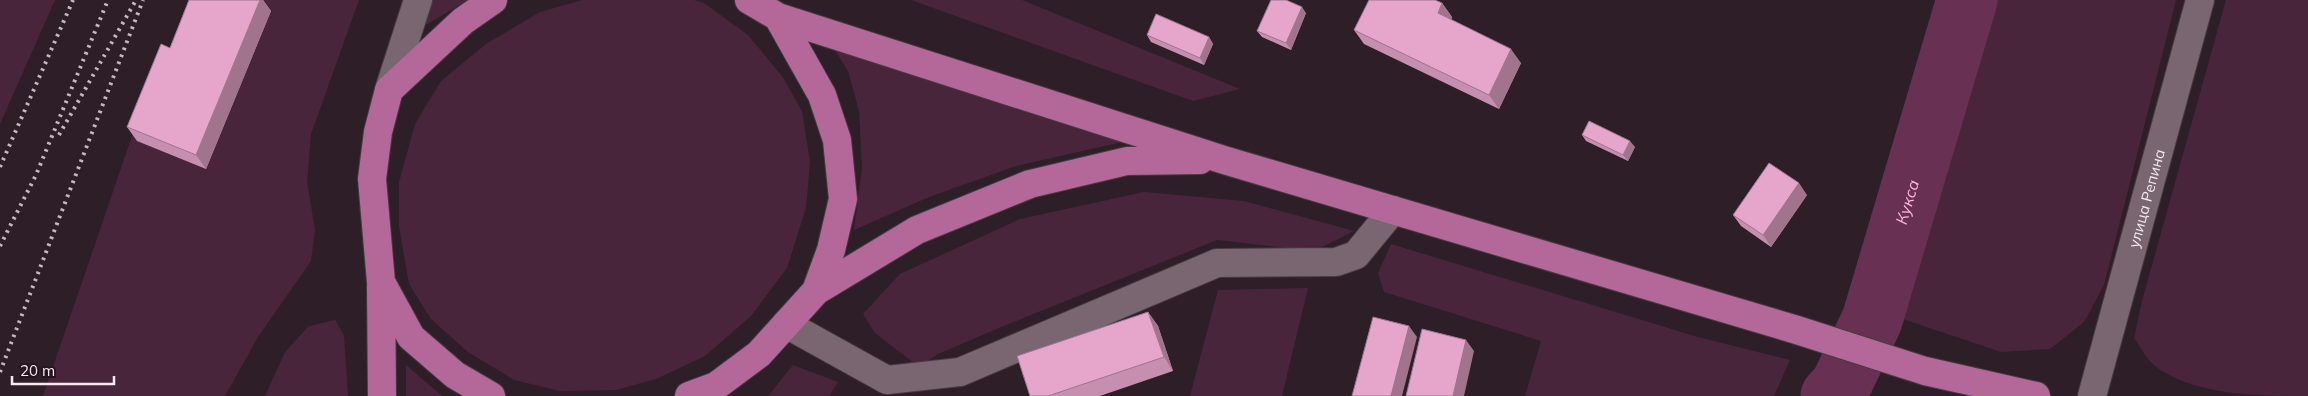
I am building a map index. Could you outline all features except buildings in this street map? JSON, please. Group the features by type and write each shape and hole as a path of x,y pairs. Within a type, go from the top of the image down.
{"main road":[{"path":"382,396 381,282 372,179 378,132 389,90 462,21 493,0"},
{"path":"749,0 778,17 1224,160 1796,330 1925,371 2036,396"},
{"path":"778,17 822,95 837,140 843,199 831,250 816,291"},
{"path":"689,396 716,386 759,354 816,291 916,230 1030,184 1127,161 1224,160"},
{"path":"381,282 411,337 455,376 491,396"}],"street":[{"path":"389,90 418,0"},
{"name":"улица Репина","path":"2092,396 2200,0"},
{"path":"786,324 888,380 960,372 1216,263 1336,262 1356,255 1393,210"}],"shaded area":[{"path":"0,0 55,0 0,124"},
{"path":"190,0 359,0 311,134 307,181 315,230 311,261 258,337 225,396 43,396 131,139"},
{"path":"424,0 468,0 414,32"},
{"path":"582,0 694,0 704,3 748,35 782,76 802,111 810,162 806,208 787,268 751,316 705,356 656,379 616,390 560,391 514,380 468,352 431,319 409,284 399,226 399,182 415,124 441,81 486,44 540,12"},
{"path":"911,0 1022,0 1240,89 1193,101"},
{"path":"1981,0 2176,0 2104,285 2084,322 2050,349 2001,352 1891,315 1908,231"},
{"path":"2226,0 2308,0 2308,396 2269,396 2228,392 2208,389 2189,383 2171,376 2155,366 2134,338 2142,301"},
{"path":"829,41 1131,140 1016,166 929,197 854,230 862,168 859,111 848,71"},
{"path":"1144,192 1244,201 1354,231 1314,251 1217,240 1006,325 938,354 919,367 875,333 863,314 900,274 1020,219"},
{"path":"1391,244 1698,337 1790,360 1774,396 1525,396 1541,341 1384,292 1378,273"},
{"path":"1308,288 1282,396 1190,396 1218,290"},
{"path":"335,320 344,335 348,396 265,396 285,352 309,326"},
{"path":"406,365 442,396 406,396"},
{"path":"793,365 838,382 829,396 768,396"}],"waterway":[{"name":"Кукса","path":"1831,396 1841,385 1872,320 1967,0"}],"railway":[{"path":"0,167 73,0"},
{"path":"0,246 36,175 108,0"},
{"path":"59,135 136,0"},
{"path":"0,372 143,0"}]}
